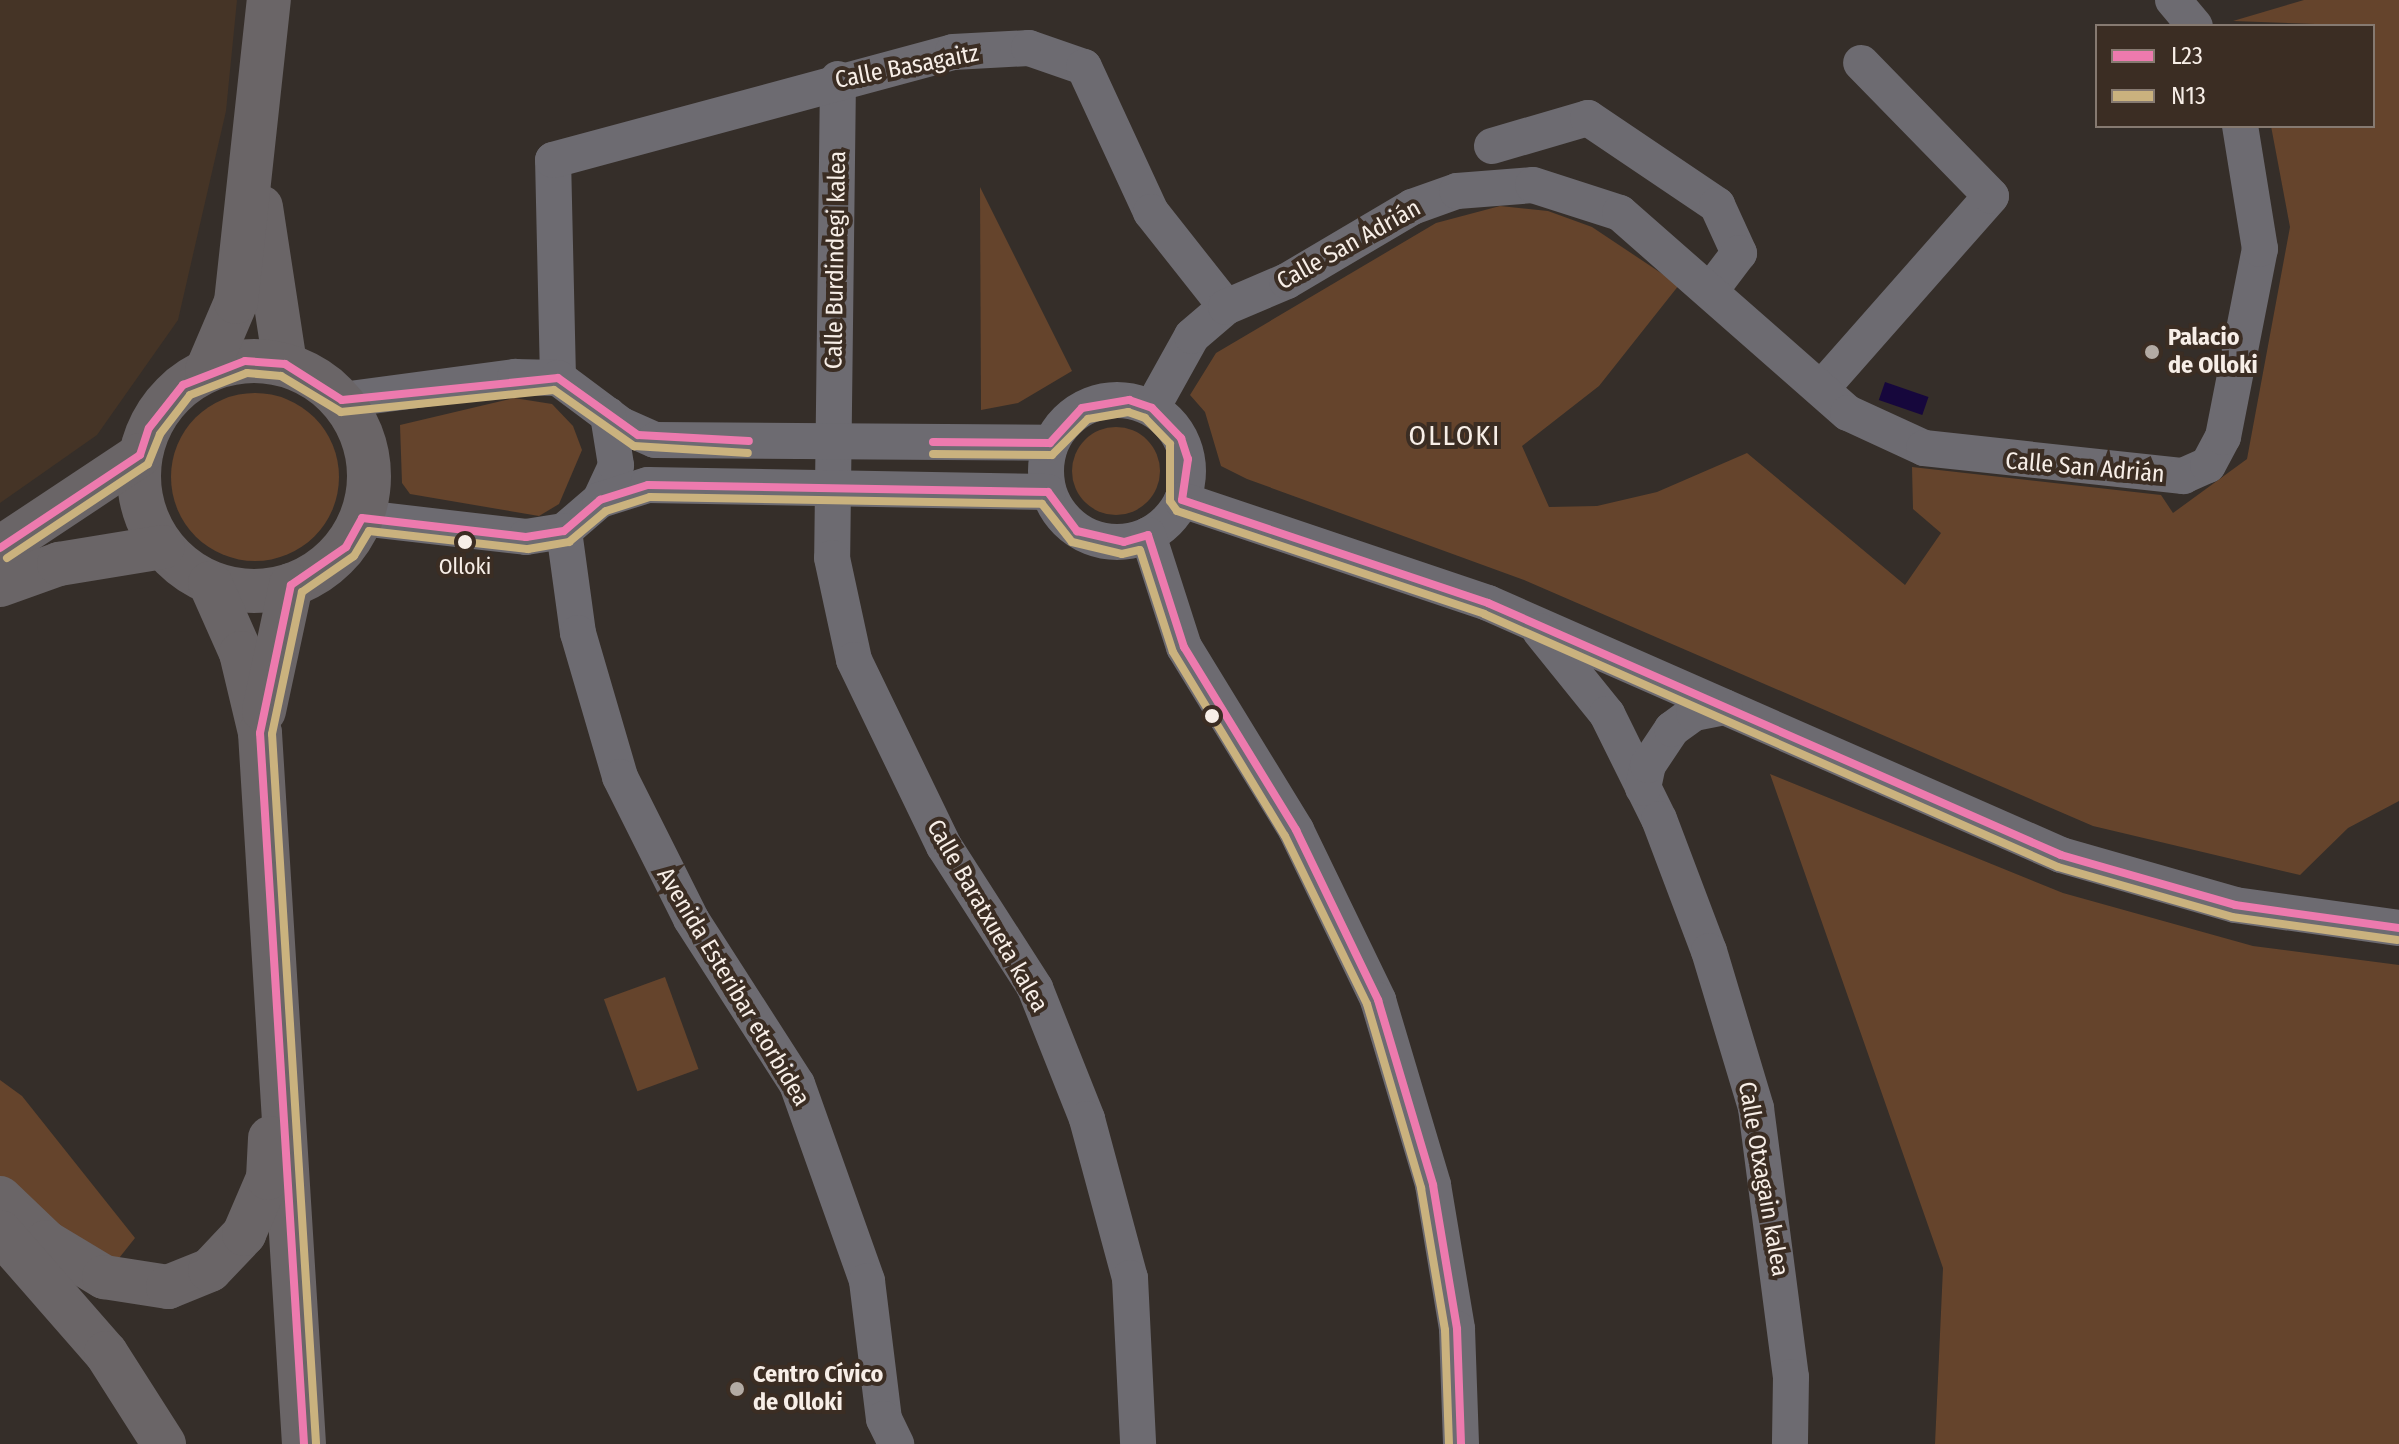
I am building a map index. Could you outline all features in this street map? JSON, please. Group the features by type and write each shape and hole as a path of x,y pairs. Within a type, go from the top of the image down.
{"highway":[{"path":"207,370 236,302 269,0"},
{"path":"253,161 285,364"},
{"path":"245,361 285,364 342,400 369,456 362,518 346,547 291,585 250,591 210,583 163,547 144,508 140,455 163,405 207,370 245,361"},
{"path":"0,548 140,455"},
{"path":"0,585 59,564 163,547"},
{"path":"210,583 241,653 260,733 304,1444"},
{"path":"260,733 291,585"},
{"path":"0,1198 46,1242 104,1277 168,1287 210,1270 244,1234 268,1178 276,1012"},
{"path":"0,1232 106,1353 164,1444"}],"street":[{"path":"2173,0 2193,24"},
{"name":"Calle Basagaitz","path":"558,378 553,160 838,79 953,52 1029,48 1084,67 1151,212 1226,307"},
{"path":"1821,389 1991,196 1861,63"},
{"name":"Calle Burdindegi kalea","path":"836,442 838,79"},
{"path":"1492,146 1588,118 1717,205 1739,253 1711,290"},
{"name":"Calle San Adrián","path":"1152,408 1192,336 1226,307 1287,281 1412,207 1457,191 1533,185 1620,213 1848,413 1924,448 2128,475 2183,476 2208,465 2223,437 2260,249 2240,128"},
{"path":"342,400 515,377 558,378 608,415 655,440 1050,443"},
{"path":"1105,400 1152,408 1175,430 1188,459 1182,500 1148,535 1124,542 1077,531 1048,492 1050,443 1082,408 1105,400"},
{"path":"600,500 616,465 608,415"},
{"name":"Calle Baratxueta kalea","path":"836,442 832,558 854,660 944,846 1035,988 1087,1119 1130,1278 1138,1444"},
{"path":"362,518 526,537 564,531 600,500 648,485 834,485 1048,492"},
{"path":"1182,500 1527,619 2061,855 2235,905 2399,928"},
{"name":"Avenida Esteribar etorbidea","path":"564,531 578,633 620,777 691,919 797,1084 867,1281 884,1419 896,1444"},
{"path":"1148,535 1184,647 1296,830 1378,1000 1433,1185 1457,1329 1461,1444"},
{"name":"Calle Otxagain kalea","path":"1527,619 1607,714 1643,788 1709,951 1756,1108 1788,1347 1790,1444"},
{"path":"1643,788 1648,765 1672,729 1694,713 1724,707"}],"shaded area":[{"path":"0,0 237,0 226,111 178,320 97,435 0,503"},
{"path":"2304,0 2399,0 2399,801 2348,828 2300,875 2093,826 1524,580 1247,479 1221,466 1205,412 1190,395 1216,353 1436,223 1500,206 1548,211 1592,227 1679,285 1599,386 1522,446 1549,507 1597,506 1657,492 1747,453 1905,585 1941,533 1913,509 1912,467 2161,495 2173,513 2247,459 2290,227 2271,128 2375,128 2375,24 2233,21"},
{"path":"980,187 1072,371 1018,403 981,410"},
{"path":"1885,382 1928,397 1922,415 1879,400"},
{"path":"255,393 287,400 302,407 314,418 325,430 332,445 339,477 332,509 325,524 314,536 302,547 287,554 255,561 223,554 208,547 196,536 185,524 178,509 171,477 178,445 185,430 196,418 208,407 223,400"},
{"path":"514,398 552,404 573,426 582,450 559,504 539,516 410,494 402,483 400,425"},
{"path":"1107,427 1125,427 1141,434 1153,446 1160,462 1160,480 1153,496 1141,508 1125,515 1107,515 1091,508 1079,496 1072,480 1072,462 1079,446 1091,434"},
{"path":"1770,774 2063,893 2253,946 2399,965 2399,1444 1935,1444 1943,1268"},
{"path":"665,977 699,1069 637,1091 604,999"},
{"path":"0,1080 22,1096 135,1238 104,1277 0,1198"}],"transit line":[{"name":"L23","path":"0,548 140,455 149,428 183,385 245,361 285,364 342,400 558,378 638,435 749,441"},
{"name":"N13","path":"7,558 148,464 160,434 190,395 247,373 281,376 341,412 554,390 634,446 748,453"},
{"name":"L23","path":"933,442 1050,443 1082,408 1129,400 1152,408 1181,438 1188,459 1182,500 1488,603 2061,855 2235,905 2399,928"},
{"name":"N13","path":"933,454 1052,455 1088,419 1128,412 1145,418 1170,444 1170,501 1177,511 1484,614 2058,867 2232,917 2397,940"},
{"name":"L23","path":"304,1444 260,733 291,585 346,547 362,518 526,537 564,531 600,500 648,485 1048,492 1077,531 1124,542 1148,535 1184,647 1296,830 1378,1000 1433,1185 1457,1329 1461,1444"},
{"name":"N13","path":"316,1443 272,734 302,592 354,556 369,531 528,549 569,542 606,511 650,497 1042,504 1072,542 1122,554 1140,550 1173,652 1285,836 1367,1004 1421,1188 1445,1330 1449,1444"}],"place":[{"name":"Palacio de Olloki","path":"2152,352"},
{"name":"Olloki","path":"465,542"},
{"name":"Centro Cívico de Olloki","path":"737,1389"}],"district":[{"name":"OLLOKI","path":"1455,436"}]}
